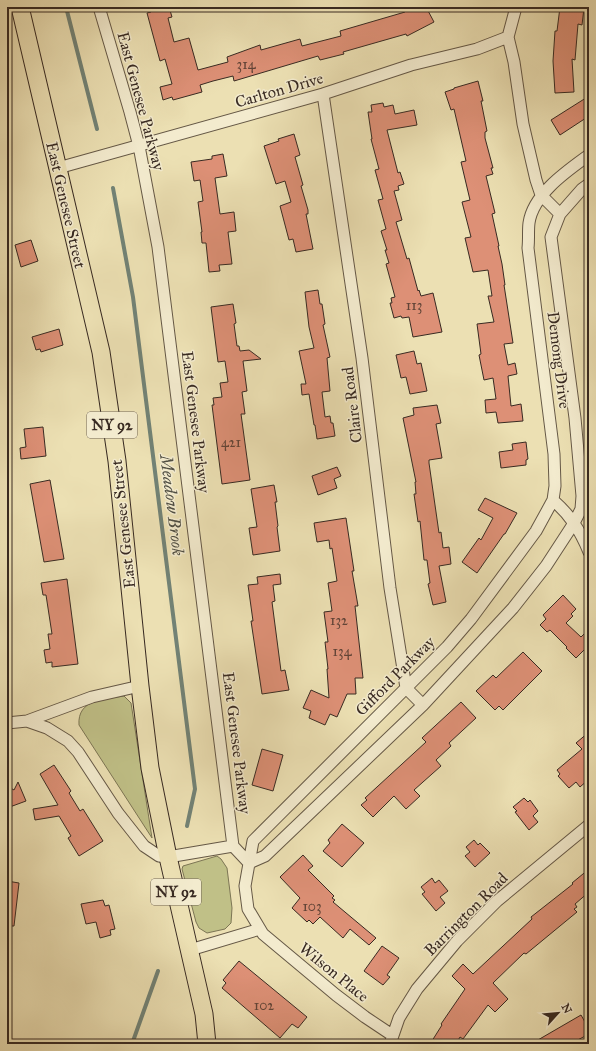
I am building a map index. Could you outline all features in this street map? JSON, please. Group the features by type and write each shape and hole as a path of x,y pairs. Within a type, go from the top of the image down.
{"main road":[{"name":"East Genesee Street","path":"20,7 101,352 117,461 150,768 168,858 204,1014 205,1043"}],"street":[{"name":"East Genesee Parkway","path":"98,7 139,146 158,247 234,846"},
{"path":"516,7 508,37 514,62 523,124 541,195 560,214"},
{"name":"Carlton Drive","path":"58,168 323,94 411,65 477,49 508,37"},
{"name":"Claire Road","path":"323,94 362,358 390,588 406,688"},
{"path":"541,195 573,166 589,155"},
{"name":"Demong Drive","path":"574,523 580,509 582,496 575,418 551,237 560,214 582,189 589,184"},
{"name":"Demong Drive","path":"541,195 533,210 529,222 528,248 554,454 555,486 553,500"},
{"path":"553,500 566,511 589,552"},
{"name":"Gifford Parkway","path":"260,929 248,909 245,886 253,841 447,647 471,619 536,531 553,500"},
{"path":"27,721 47,728 68,741 78,752 118,813 144,846 159,856 168,858 234,846 249,863 266,856 423,705 513,608 546,566 574,523"},
{"path":"7,723 27,721 92,698 140,686"},
{"path":"406,688 423,705"},
{"name":"Barrington Road","path":"391,1039 399,1018 417,989 457,941 497,901 589,825"},
{"path":"190,950 260,929"},
{"name":"Wilson Place","path":"260,929 263,934 391,1039"}],"green space":[{"path":"124,696 131,703 152,838 79,725 80,716 87,705 101,700"},
{"path":"217,856 227,868 232,908 231,923 225,929 207,933 199,928 196,922 182,869 183,866"}],"building":[{"path":"150,7 169,7 172,17 168,18 174,42 189,38 198,70 228,62 227,57 260,45 261,50 300,39 302,46 341,36 340,31 405,12 402,7 426,7 434,22 407,36 406,34 343,52 344,54 320,60 318,56 234,81 233,76 213,81 200,85 202,92 173,100 172,97 163,100 160,87 172,84 165,59 160,61 147,13 151,12"},
{"path":"560,7 584,8 582,25 578,24 575,60 572,59 574,92 555,93 553,61 555,31 557,31"},
{"path":"478,81 483,101 481,101 487,131 485,132 485,138 493,168 491,168 493,174 486,176 495,213 492,214 502,264 513,343 504,344 508,365 515,363 517,374 508,376 511,406 521,404 523,421 498,423 496,412 486,413 485,400 496,399 493,378 484,380 479,355 481,354 477,324 494,322 488,296 492,296 488,270 473,272 465,238 471,237 462,202 470,200 461,162 466,161 454,109 451,110 445,92"},
{"path":"589,96 589,116 560,135 551,120"},
{"path":"383,103 384,107 393,105 395,114 414,110 417,125 387,130 398,173 400,172 404,184 398,186 399,190 394,191 402,220 396,222 407,259 409,258 418,291 419,290 421,296 433,293 442,332 413,337 409,317 402,318 401,316 394,318 390,303 392,303 391,298 395,297 386,264 389,263 385,250 387,250 381,231 386,229 378,200 383,199 375,170 379,169 371,139 368,112 372,112 371,105"},
{"path":"294,134 300,155 295,157 308,210 308,214 306,214 313,249 296,252 293,239 289,240 280,206 291,202 285,181 276,184 264,146 279,141 278,139"},
{"path":"223,154 227,176 215,178 220,214 234,212 236,231 228,232 232,264 219,265 220,271 209,272 206,243 202,243 198,202 203,201 200,180 194,181 191,162 212,159 212,156"},
{"path":"31,240 38,261 21,267 15,245"},
{"path":"318,290 320,304 322,304 325,324 323,325 330,357 327,358 330,391 322,392 325,417 330,416 331,423 333,423 335,436 317,439 309,394 302,395 301,384 306,384 299,351 314,348 309,327 305,292"},
{"path":"233,304 237,346 239,346 240,351 249,350 261,359 243,361 247,391 242,392 245,414 241,414 250,480 222,484 212,405 214,405 213,398 222,397 220,383 228,382 225,361 218,362 211,307"},
{"path":"59,329 63,345 41,352 40,349 36,350 32,337"},
{"path":"414,351 417,364 421,363 427,391 410,394 406,377 401,378 396,355"},
{"path":"437,405 441,423 436,424 442,458 429,460 429,463 439,533 441,532 443,548 449,547 451,564 439,566 446,602 433,605 428,584 430,583 427,560 424,560 420,521 418,522 414,494 416,494 416,482 403,418 414,415 413,408"},
{"path":"43,427 46,456 21,459 20,448 26,447 24,429"},
{"path":"526,442 528,459 526,460 526,465 501,468 499,452 513,450 512,444"},
{"path":"337,467 341,476 334,479 337,488 318,495 312,476"},
{"path":"50,480 64,559 44,562 30,484"},
{"path":"274,485 277,502 275,502 280,551 253,555 249,528 257,527 251,489"},
{"path":"485,498 517,513 505,534 477,573 462,562 479,538 481,540 493,518 478,510"},
{"path":"346,518 354,571 352,571 358,606 355,606 363,678 355,678 356,694 347,694 337,717 330,714 325,725 309,718 311,711 303,708 311,690 329,698 325,642 328,642 324,612 332,611 328,583 337,581 332,548 330,549 329,540 317,542 314,523"},
{"path":"280,574 281,584 273,585 275,601 272,602 281,671 285,670 289,690 262,694 251,621 253,621 248,585 258,584 257,577"},
{"path":"67,579 78,664 52,667 52,662 46,663 44,650 50,649 48,634 52,634 46,595 43,595 41,583"},
{"path":"563,595 576,609 571,614 573,616 566,623 581,637 584,634 589,639 589,645 576,658 550,630 547,632 540,625 546,619 543,615"},
{"path":"523,652 542,671 503,710 499,706 495,710 476,691 493,675 496,678"},
{"path":"461,702 476,718 449,743 451,746 436,760 441,766 414,790 420,796 406,809 394,796 373,817 361,805 367,800 365,798 426,742 422,738"},
{"path":"589,732 589,779 580,787 576,782 569,788 558,776 560,774 557,770 582,749 576,743"},
{"path":"262,749 283,755 273,791 252,785"},
{"path":"54,765 71,791 69,793 80,811 83,809 103,841 79,856 68,838 71,836 59,816 35,820 33,809 58,805 40,774"},
{"path":"18,782 26,801 7,808 7,786 14,790"},
{"path":"524,798 528,802 530,800 538,811 533,816 538,822 529,830 515,812 517,811 513,807"},
{"path":"342,824 364,843 342,867 323,851 330,843 328,840"},
{"path":"474,840 478,845 480,843 490,853 475,867 465,856 470,852 466,847"},
{"path":"303,855 313,866 308,870 334,896 332,898 335,900 333,902 376,938 369,945 350,929 343,938 320,917 313,924 309,920 307,922 292,908 300,898 280,877"},
{"path":"589,869 589,892 575,904 577,907 574,909 577,912 526,954 524,953 493,983 508,999 495,1012 488,1005 463,1039 460,1037 456,1044 430,1044 442,1025 441,1024 465,989 452,976 463,964 473,974 532,919 531,917 573,884 572,883"},
{"path":"432,878 435,883 439,880 448,891 440,897 445,903 436,911 422,894 425,892 421,887"},
{"path":"7,881 19,883 14,926 7,926"},
{"path":"103,900 105,906 109,905 115,929 110,930 111,935 100,938 96,922 86,924 81,904"},
{"path":"382,946 399,958 387,975 390,977 383,985 364,971"},
{"path":"239,961 307,1017 298,1028 292,1024 280,1038 222,988 226,983 223,980"},
{"path":"581,1015 589,1029 589,1034 570,1044 531,1044"}],"waterway":[{"name":"Meadow Brook","path":"66,7 97,129"},
{"name":"Meadow Brook","path":"113,188 133,297 195,789 187,826"},
{"name":"Meadow Brook","path":"132,1044 158,971"}]}
